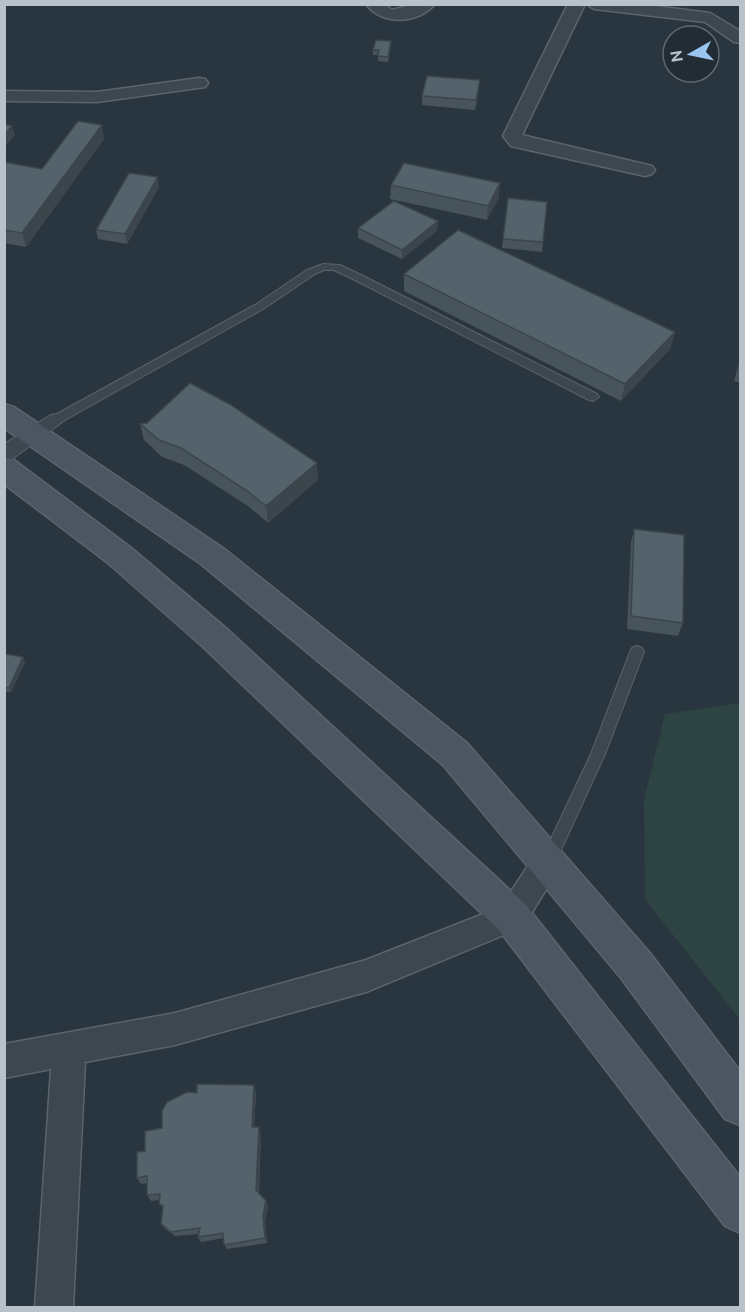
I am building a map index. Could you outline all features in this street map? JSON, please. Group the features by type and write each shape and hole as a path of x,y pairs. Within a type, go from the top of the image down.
{"main road":[{"path":"27,431 212,556 455,753 635,965 741,1104"},
{"path":"4,468 119,555 215,638 512,917 741,1211"}],"street":[{"path":"374,4 386,15 400,16 426,4"},
{"path":"577,4 513,136 518,142 645,170"},
{"path":"594,4 710,18"},
{"path":"692,4 741,38"},
{"path":"4,96 97,97 199,83"},
{"path":"4,1061 175,1029 366,976 512,917 548,862"},
{"path":"54,1308 69,1049"}],"lane":[{"path":"4,461 27,431 259,308 310,272 323,267 336,267 357,277 593,397"},
{"path":"548,862 598,754 637,652"}],"green space":[{"path":"740,703 740,1020 645,899 644,800 665,714"}],"building":[{"path":"376,40 391,41 388,57 378,56 379,50 373,50"},
{"path":"427,76 480,80 476,100 422,96"},
{"path":"78,121 102,125 22,233 4,230 4,162 42,169"},
{"path":"4,124 12,126 4,135"},
{"path":"404,163 500,183 488,206 391,185"},
{"path":"129,173 158,177 125,234 96,230"},
{"path":"508,198 547,202 543,242 503,239"},
{"path":"394,201 438,221 402,250 358,228"},
{"path":"458,230 675,332 625,384 404,274"},
{"path":"190,383 231,405 317,463 266,506 246,490 181,448 159,440 140,424 147,423"},
{"path":"634,529 684,535 683,623 631,616"},
{"path":"6,654 23,657 9,688 4,687 4,657"},
{"path":"197,1084 254,1085 252,1127 259,1127 256,1190 266,1201 263,1216 265,1238 224,1245 223,1233 198,1237 200,1228 171,1232 161,1224 163,1206 159,1204 160,1194 147,1195 147,1176 137,1178 137,1152 145,1151 145,1131 162,1128 162,1111 167,1102 187,1092 197,1093"}]}
